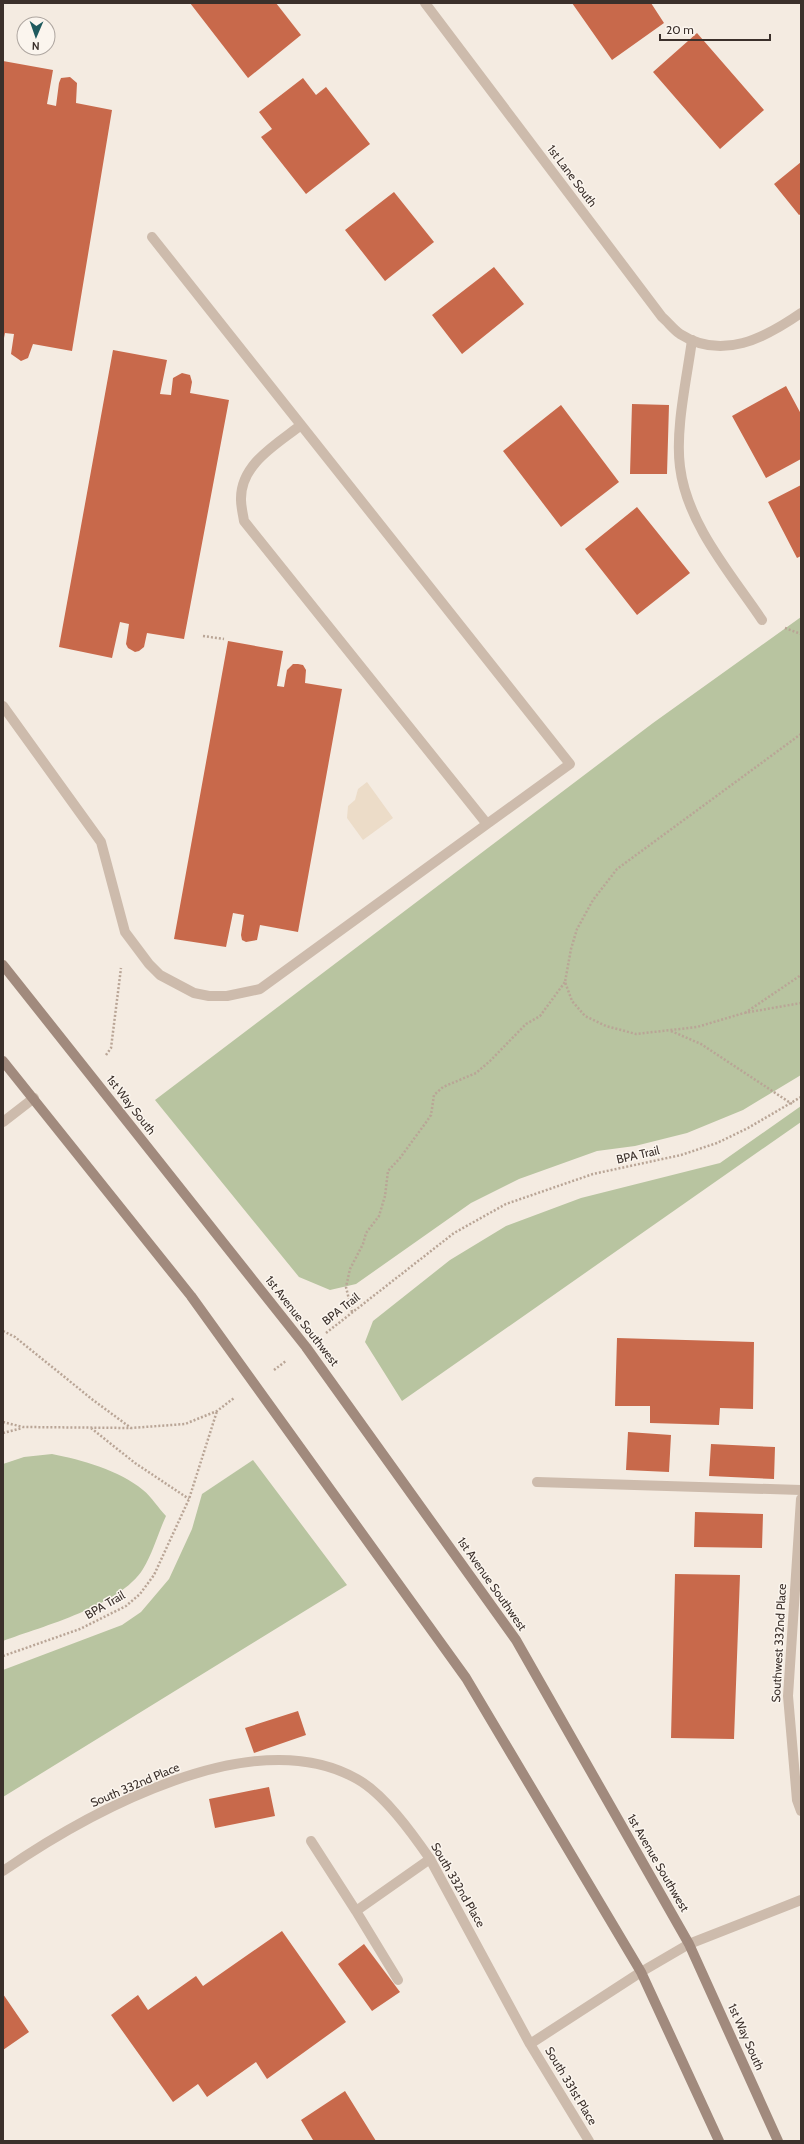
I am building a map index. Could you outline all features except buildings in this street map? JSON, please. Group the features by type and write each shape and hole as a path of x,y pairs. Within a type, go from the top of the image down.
{"main road":[{"name":"1st Way South","path":"3,965 239,1261"},
{"path":"3,1061 191,1296 466,1678 641,1972 719,2141"},
{"name":"1st Avenue Southwest","path":"239,1261 306,1347 516,1640 689,1944"},
{"name":"1st Way South","path":"689,1944 778,2141"}],"street":[{"name":"1st Lane South","path":"425,3 662,317 679,333 692,340 712,346 741,345 762,337 801,313"},
{"path":"3,706 101,842 125,932 160,975 188,991 209,996 227,996 260,989 570,764 152,237"},
{"path":"692,340 679,439 680,466 685,493 695,520 762,620"},
{"path":"301,425 265,452 254,464 245,478 240,499 244,521 486,824"},
{"path":"3,1122 34,1098"},
{"path":"537,1482 801,1490"},
{"name":"Southwest 332nd Place","path":"801,1499 798,1573 788,1696 798,1800 801,1811"},
{"name":"South 332nd Place","path":"3,1871 100,1812 166,1784 243,1761 268,1759 316,1764 336,1770 358,1779 392,1809 430,1859 530,2044"},
{"path":"311,1841 398,1980"},
{"path":"356,1911 430,1859"},
{"path":"530,2044 641,1972 689,1944 801,1900"},
{"name":"South 331st Place","path":"530,2044 589,2141"}],"path":[{"path":"203,636 224,640"},
{"path":"352,1312 346,1287 350,1270 363,1244 366,1233 379,1216 385,1196 388,1171 400,1158 431,1115 434,1095 443,1087 476,1073 490,1061 526,1024 540,1016 565,982 571,949 577,929 593,900 617,869 801,734"},
{"path":"90,1074 111,1048 125,932"},
{"path":"744,1014 801,974"},
{"path":"565,982 572,1001 585,1016 606,1026 636,1034 697,1027 744,1014 801,1003"},
{"path":"671,1030 701,1044 792,1104"},
{"name":"BPA Trail","path":"3,1656 80,1629 126,1606 140,1594 154,1574 189,1500 217,1411 306,1347 454,1234 506,1204 594,1174 681,1155 717,1143 792,1104 801,1097"},
{"path":"3,1331 15,1336 93,1400 131,1428"},
{"path":"3,1422 23,1427 131,1428 184,1424 217,1411"},
{"path":"3,1433 23,1427"},
{"path":"91,1428 135,1463 189,1500"}],"green space":[{"path":"801,617 801,1075 743,1110 687,1133 635,1146 597,1151 519,1179 471,1203 356,1284 330,1290 299,1277 155,1100 653,723"},
{"path":"801,1106 801,1122 402,1401 365,1342 373,1321 450,1260 506,1226 581,1198 720,1163"},
{"path":"52,1454 76,1459 112,1471 133,1483 146,1493 166,1516 150,1556 143,1569 132,1582 117,1594 79,1613 3,1641 3,1464 24,1457"},
{"path":"253,1460 347,1585 3,1797 3,1670 122,1625 141,1612 169,1579 192,1529 202,1494"}],"shaded area":[{"path":"367,782 393,818 363,840 347,818 348,806 355,800 358,789"}]}
